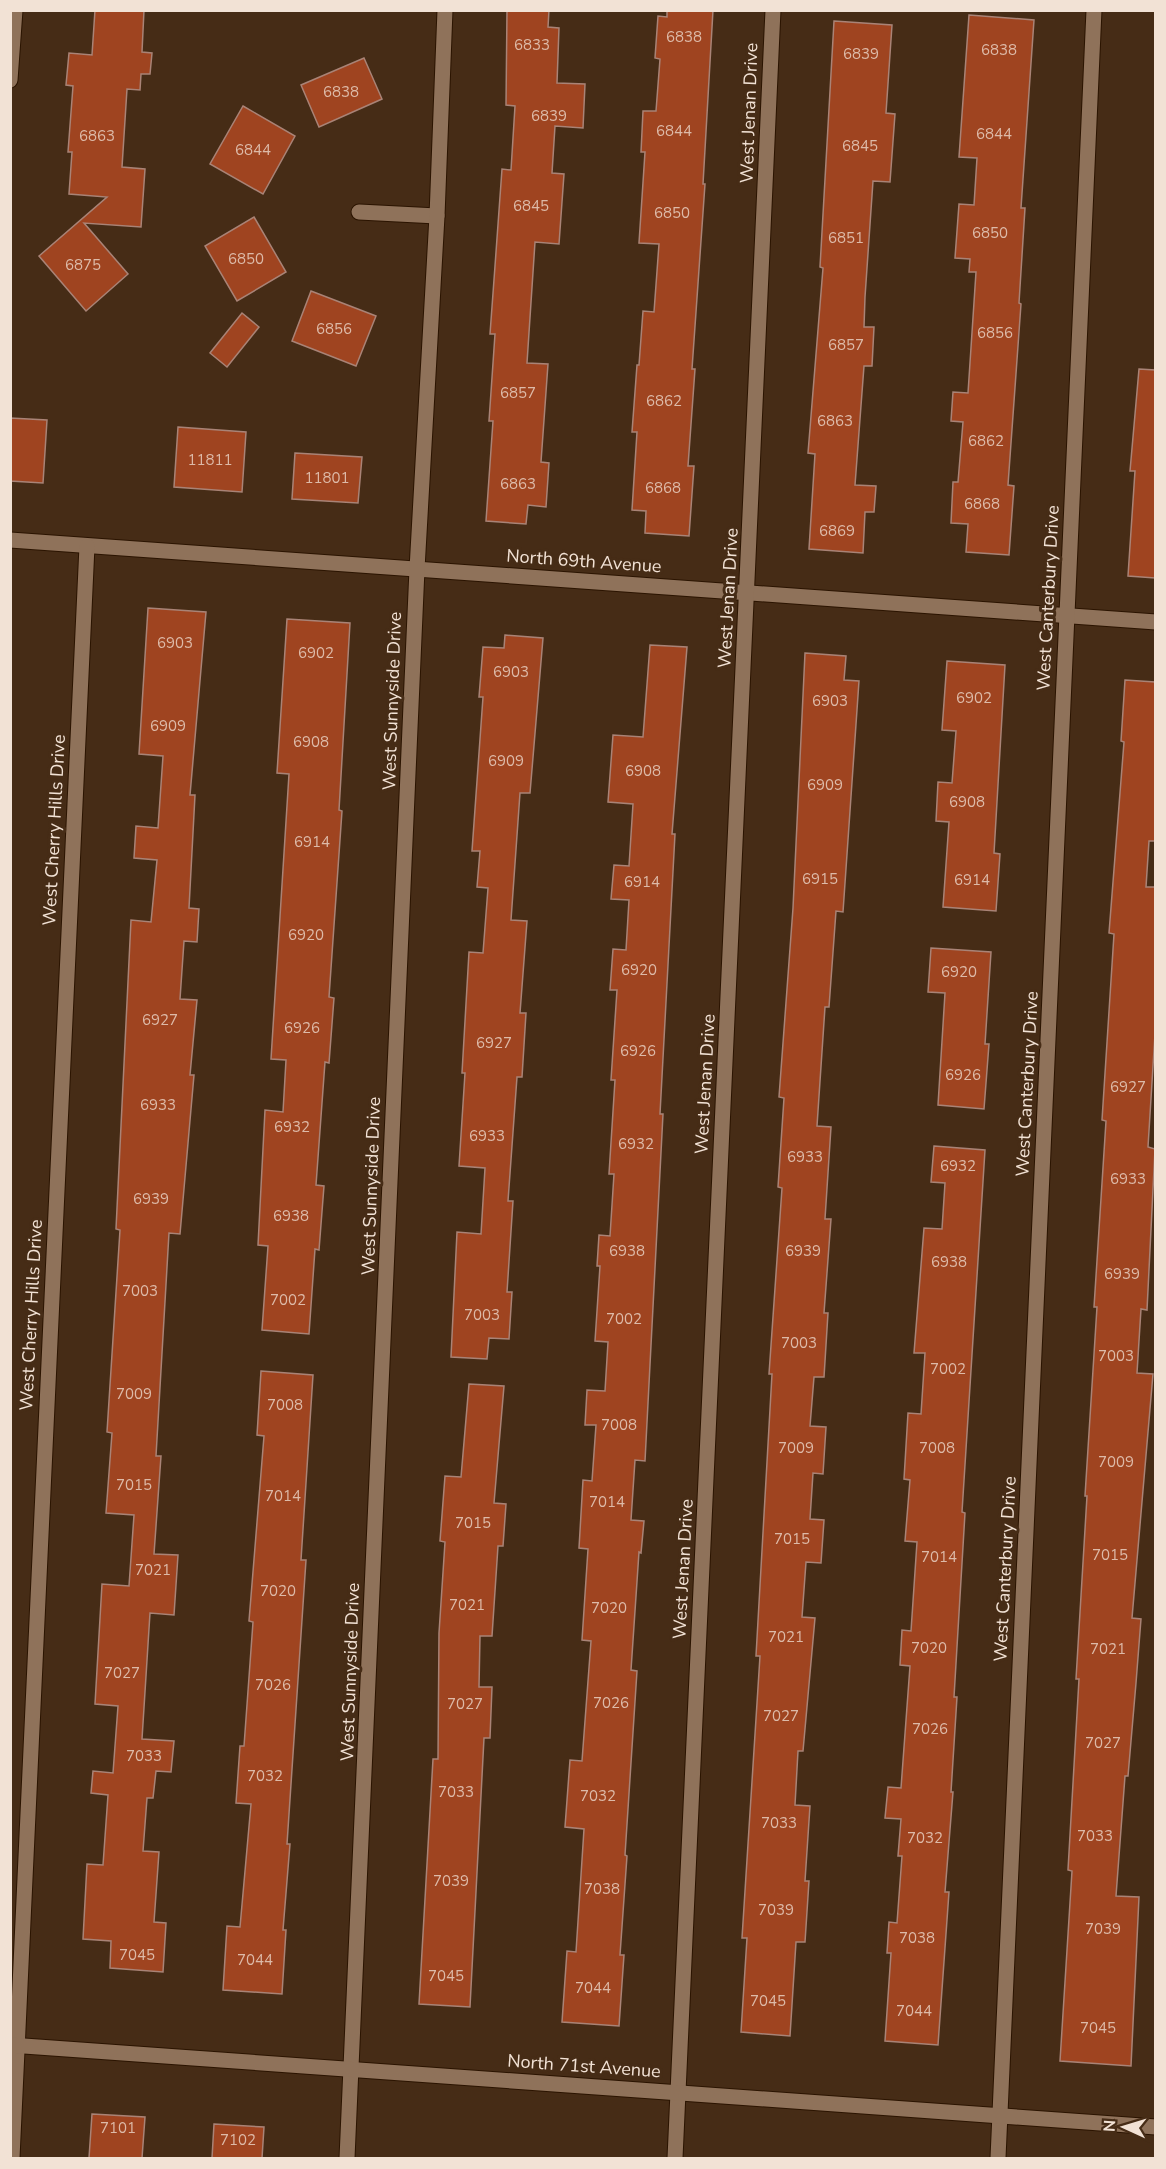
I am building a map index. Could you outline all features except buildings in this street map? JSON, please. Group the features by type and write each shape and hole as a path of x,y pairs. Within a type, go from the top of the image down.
{"street":[{"path":"10,80 15,10"},
{"name":"West Sunnyside Drive","path":"347,2158 417,569 437,216 445,10"},
{"name":"West Jenan Drive","path":"675,2158 773,10"},
{"name":"West Canterbury Drive","path":"998,2158 1094,10"},
{"path":"358,212 437,216"},
{"name":"North 69th Avenue","path":"10,540 1155,622"},
{"name":"West Cherry Hills Drive","path":"12,2158 14,2045 87,546"},
{"name":"North 71st Avenue","path":"14,2045 1155,2127"}]}
